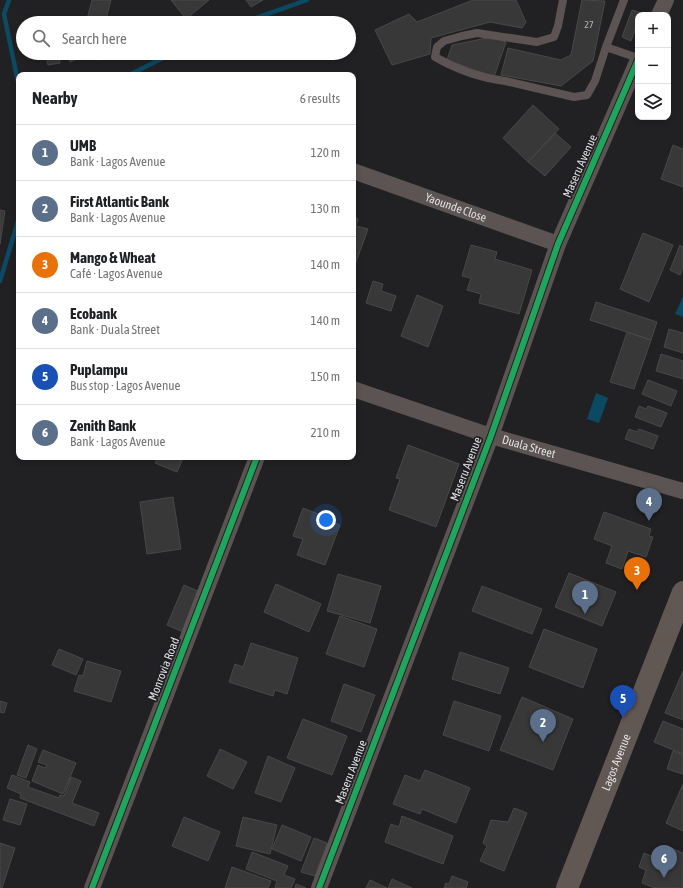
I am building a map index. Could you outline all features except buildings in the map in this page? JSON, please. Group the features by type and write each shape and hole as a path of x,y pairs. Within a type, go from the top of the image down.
{"street":[{"path":"660,12 666,0"},
{"name":"Maseru Avenue","path":"319,888 491,436 558,244 635,66"},
{"name":"Yaounde Close","path":"356,172 558,244"},
{"name":"Duala Street","path":"356,390 491,436 683,491"},
{"name":"Monrovia Road","path":"92,888 256,460"},
{"name":"Lagos Avenue","path":"567,888 683,592"}],"lane":[{"path":"563,0 558,26 554,37 537,42 477,33 444,41 437,47 435,57 447,64 487,78 574,97 587,95 595,81 624,0"},
{"path":"606,47 635,58"}],"water":[{"path":"683,297 683,317 675,314"},
{"path":"596,393 608,398 599,423 587,419"}],"waterway":[{"path":"9,0 4,14 16,72"},
{"path":"262,16 307,0"},
{"path":"135,72 159,60"},
{"path":"0,281 16,228"}],"cycle path":[{"path":"319,888 491,436 558,244 635,67"},
{"path":"92,888 256,460"}],"place":[{"name":"Ecobank","path":"649,521"},
{"name":"Mango & Wheat","path":"637,590"},
{"name":"UMB","path":"585,614"},
{"name":"Puplampu","path":"623,718"},
{"name":"First Atlantic Bank","path":"543,742"},
{"name":"Zenith Bank","path":"664,878"}]}
